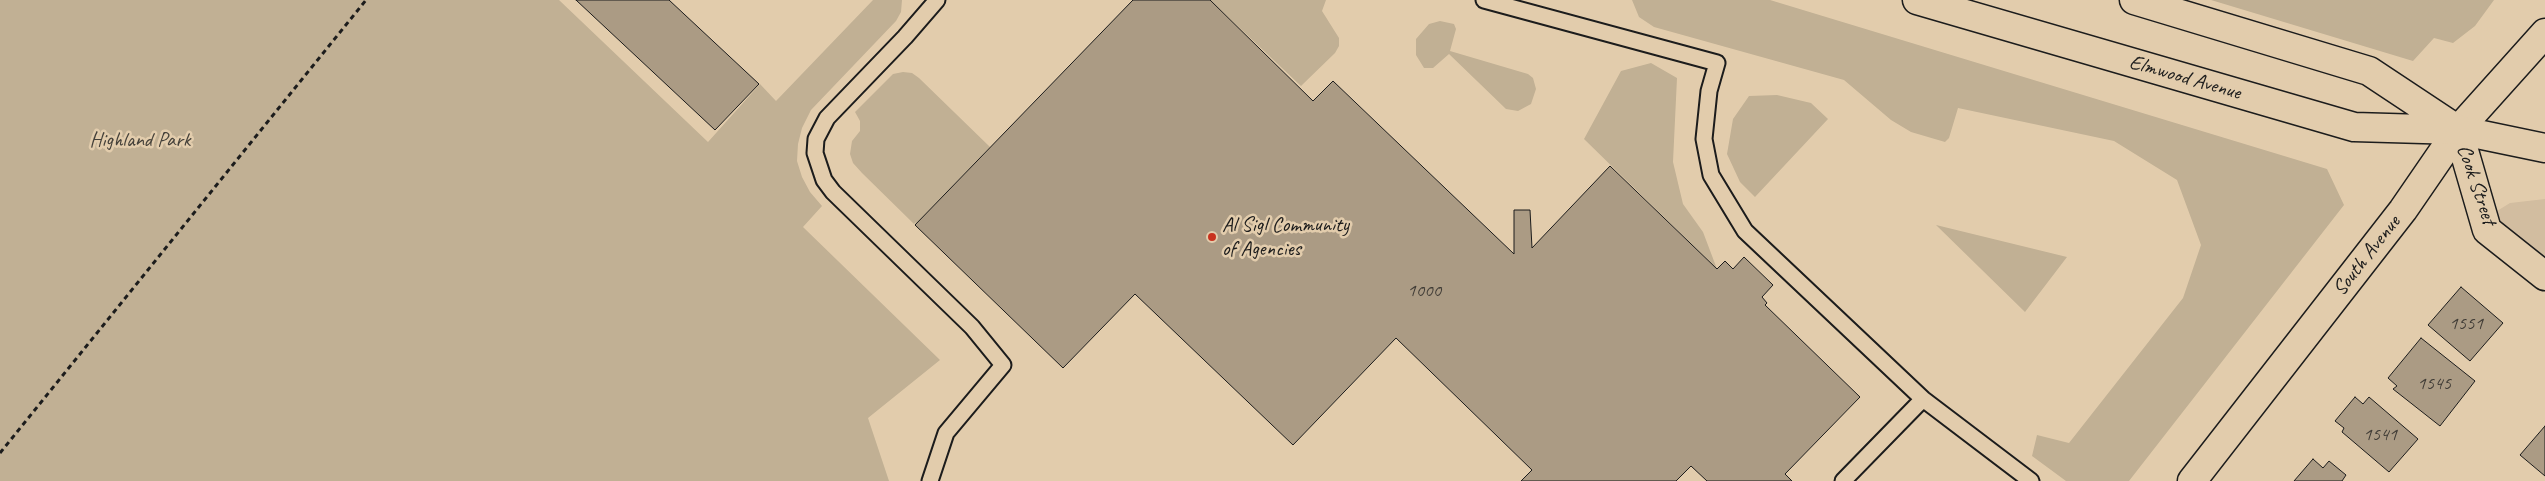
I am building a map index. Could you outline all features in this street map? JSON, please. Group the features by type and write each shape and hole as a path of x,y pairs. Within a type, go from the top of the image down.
{"main road":[{"name":"Elmwood Avenue","path":"1917,0 2354,127 2458,130 2545,148"},
{"name":"Elmwood Avenue","path":"2134,0 2369,71 2458,130"},
{"name":"South Avenue","path":"2192,481 2403,210 2458,130 2545,34"},
{"name":"Cook Street","path":"2458,130 2487,230 2545,276"}],"lane":[{"path":"930,481 946,433 1003,365 972,328 833,192 824,180 815,153 816,139 827,118 905,37 937,0"},
{"path":"1484,0 1716,63 1710,91 1704,139 1711,175 1745,231 1922,399 2031,481"},
{"path":"1843,481 1922,399"}],"path":[{"path":"0,452 366,0"}],"shaded area":[{"path":"2545,199 2545,258 2495,218 2497,211 2510,203"}],"green space":[{"name":"Highland Park","path":"0,0 559,0 708,142 760,84 776,101 873,0 902,0 901,12 896,21 811,110 802,128 798,144 797,161 802,177 810,192 822,206 803,227 940,360 868,418 889,481 0,481"},
{"path":"1210,0 1326,0 1322,11 1339,38 1339,46 1335,53 1301,86"},
{"path":"1632,0 1770,0 2327,169 2344,205 2129,481 2066,481 2032,456 2037,435 2069,443 2183,298 2201,245 2177,180 2114,141 1958,108 1949,138 1945,142 1911,132 1891,120 1844,80 1654,27 1639,17"},
{"path":"2211,0 2494,0 2475,26 2453,43 2434,38 2413,61"},
{"path":"1440,21 1454,24 1456,29 1450,51 1528,74 1533,78 1536,89 1531,104 1518,111 1506,109 1449,54 1433,68 1424,68 1416,55 1416,39 1429,24"},
{"path":"1651,63 1677,78 1673,162 1683,204 1703,232 1717,269 1584,139 1621,71"},
{"path":"912,73 919,78 990,147 915,225 916,222 914,224 862,173 853,163 850,154 852,141 860,131 860,121 855,112 893,74"},
{"path":"1777,95 1811,103 1828,119 1755,197 1740,182 1727,154 1733,119 1749,96"},
{"path":"1936,225 2067,257 2025,312"}],"building":[{"path":"576,0 669,0 759,84 715,130"},
{"name":"Al Sigl Community of Agencies","path":"1133,0 1210,0 1313,101 1333,81 1514,254 1514,210 1530,210 1532,248 1610,166 1717,269 1725,261 1733,269 1744,257 1773,285 1762,297 1767,303 1765,305 1860,397 1785,474 1792,481 1707,481 1691,466 1676,481 1521,481 1532,470 1396,338 1293,445 1135,294 1063,368 915,225"},
{"path":"2461,287 2503,323 2470,361 2428,325"},
{"path":"2421,338 2475,381 2440,426 2393,389 2397,386 2388,378"},
{"path":"2355,397 2363,404 2369,397 2418,439 2389,472 2342,432 2344,428 2335,421"},
{"path":"2545,426 2545,476 2520,455"},
{"path":"2313,459 2323,468 2329,461 2346,475 2342,481 2294,481"}],"place":[{"name":"Al Sigl Community of Agencies","path":"1212,237"}]}
